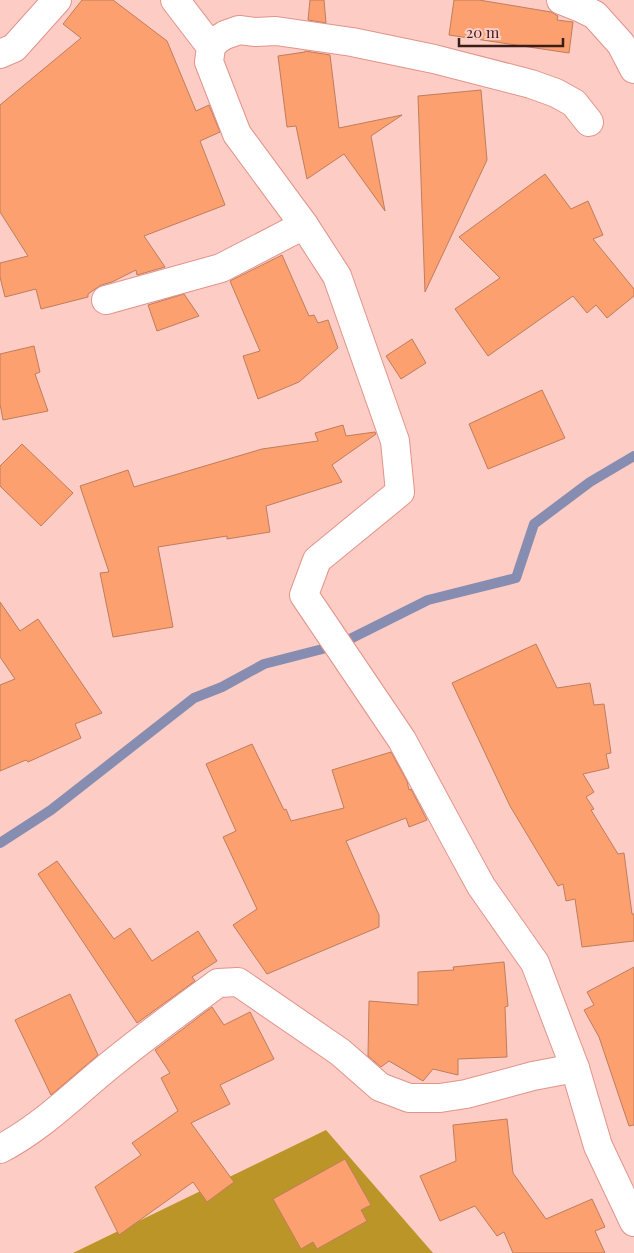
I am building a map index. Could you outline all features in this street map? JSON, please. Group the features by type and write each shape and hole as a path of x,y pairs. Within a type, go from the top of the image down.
{"street":[{"path":"0,54 14,48 56,0"},
{"path":"175,0 211,48"},
{"path":"562,0 595,15 621,44 634,69"},
{"path":"590,122 574,104 556,93 531,84 434,59 352,42 276,31 256,32 239,30 217,40 211,48 209,62 237,134 304,225 337,276 395,442 400,492 317,560 304,595 402,740 481,886 535,963 575,1068 598,1146 634,1222"},
{"path":"106,300 221,268 304,225"},
{"path":"0,1149 38,1126 114,1061 218,983 238,982 340,1052 380,1087 409,1098 440,1098 466,1094 533,1076 575,1068"}],"shaded area":[{"path":"326,1130 433,1253 73,1253"}],"building":[{"path":"82,0 113,0 167,41 196,111 209,105 220,132 200,141 225,205 144,236 165,267 137,275 136,270 112,282 101,285 88,294 88,297 41,309 36,289 5,297 0,277 0,263 28,256 0,212 0,105 81,38 63,24"},
{"path":"310,0 324,0 326,23 308,20"},
{"path":"454,0 479,0 551,12 558,16 557,20 573,22 569,53 449,35"},
{"path":"305,51 330,55 339,128 402,115 371,136 385,211 344,154 307,179 296,126 287,127 278,56"},
{"path":"481,90 487,160 425,292 418,96"},
{"path":"545,174 571,209 588,201 603,235 593,239 634,289 634,296 607,318 596,305 587,313 573,296 488,356 455,309 500,278 459,237"},
{"path":"282,255 309,316 314,315 318,323 328,320 338,348 299,382 258,399 243,356 260,351 230,281"},
{"path":"184,294 199,316 157,331 148,305"},
{"path":"412,339 426,363 401,379 386,356"},
{"path":"34,346 40,372 35,374 48,411 3,420 0,404 0,354"},
{"path":"542,390 565,438 488,469 469,424"},
{"path":"343,425 346,436 375,432 376,434 332,465 342,482 266,506 270,532 227,539 227,536 158,547 173,627 113,637 100,573 109,572 80,486 128,470 134,487 262,449 318,441 315,433"},
{"path":"22,444 73,493 41,526 0,486 0,466"},
{"path":"0,602 20,631 38,619 102,713 75,724 81,738 28,762 26,760 0,771 0,685 15,679 0,657"},
{"path":"536,644 557,688 590,683 594,705 604,704 611,753 606,754 609,768 583,774 594,792 586,797 594,809 591,810 618,854 624,853 632,914 634,914 634,941 582,947 575,899 566,901 563,884 558,886 510,806 452,683"},
{"path":"252,744 291,821 344,808 332,770 391,752 407,781 409,790 411,789 427,820 409,827 406,818 346,841 379,915 379,927 267,974 233,925 257,909 223,837 236,831 206,764"},
{"path":"57,861 114,939 130,928 152,961 198,931 217,961 192,977 195,981 137,1023 38,874"},
{"path":"504,962 508,1006 505,1007 507,1057 458,1059 458,1075 433,1069 423,1081 389,1061 381,1067 368,1056 369,1001 418,1005 418,972 454,970 453,967"},
{"path":"634,967 634,1125 629,1126 599,1037 584,1010 594,1005 587,992"},
{"path":"70,994 98,1055 51,1095 15,1020"},
{"path":"212,1007 224,1025 250,1012 274,1059 220,1085 230,1104 191,1123 234,1182 207,1202 193,1182 119,1235 95,1187 141,1155 132,1143 178,1111 161,1078 170,1073 155,1050"},
{"path":"507,1119 513,1173 546,1219 592,1199 605,1227 595,1231 605,1253 513,1253 504,1232 497,1236 475,1206 440,1221 420,1176 456,1161 453,1125"},
{"path":"345,1159 371,1205 361,1210 367,1221 317,1249 313,1242 301,1249 273,1199"}],"waterway":[{"path":"0,843 51,810 194,698 222,687 264,664 338,645 428,600 516,578 534,524 590,482 634,456"}]}
